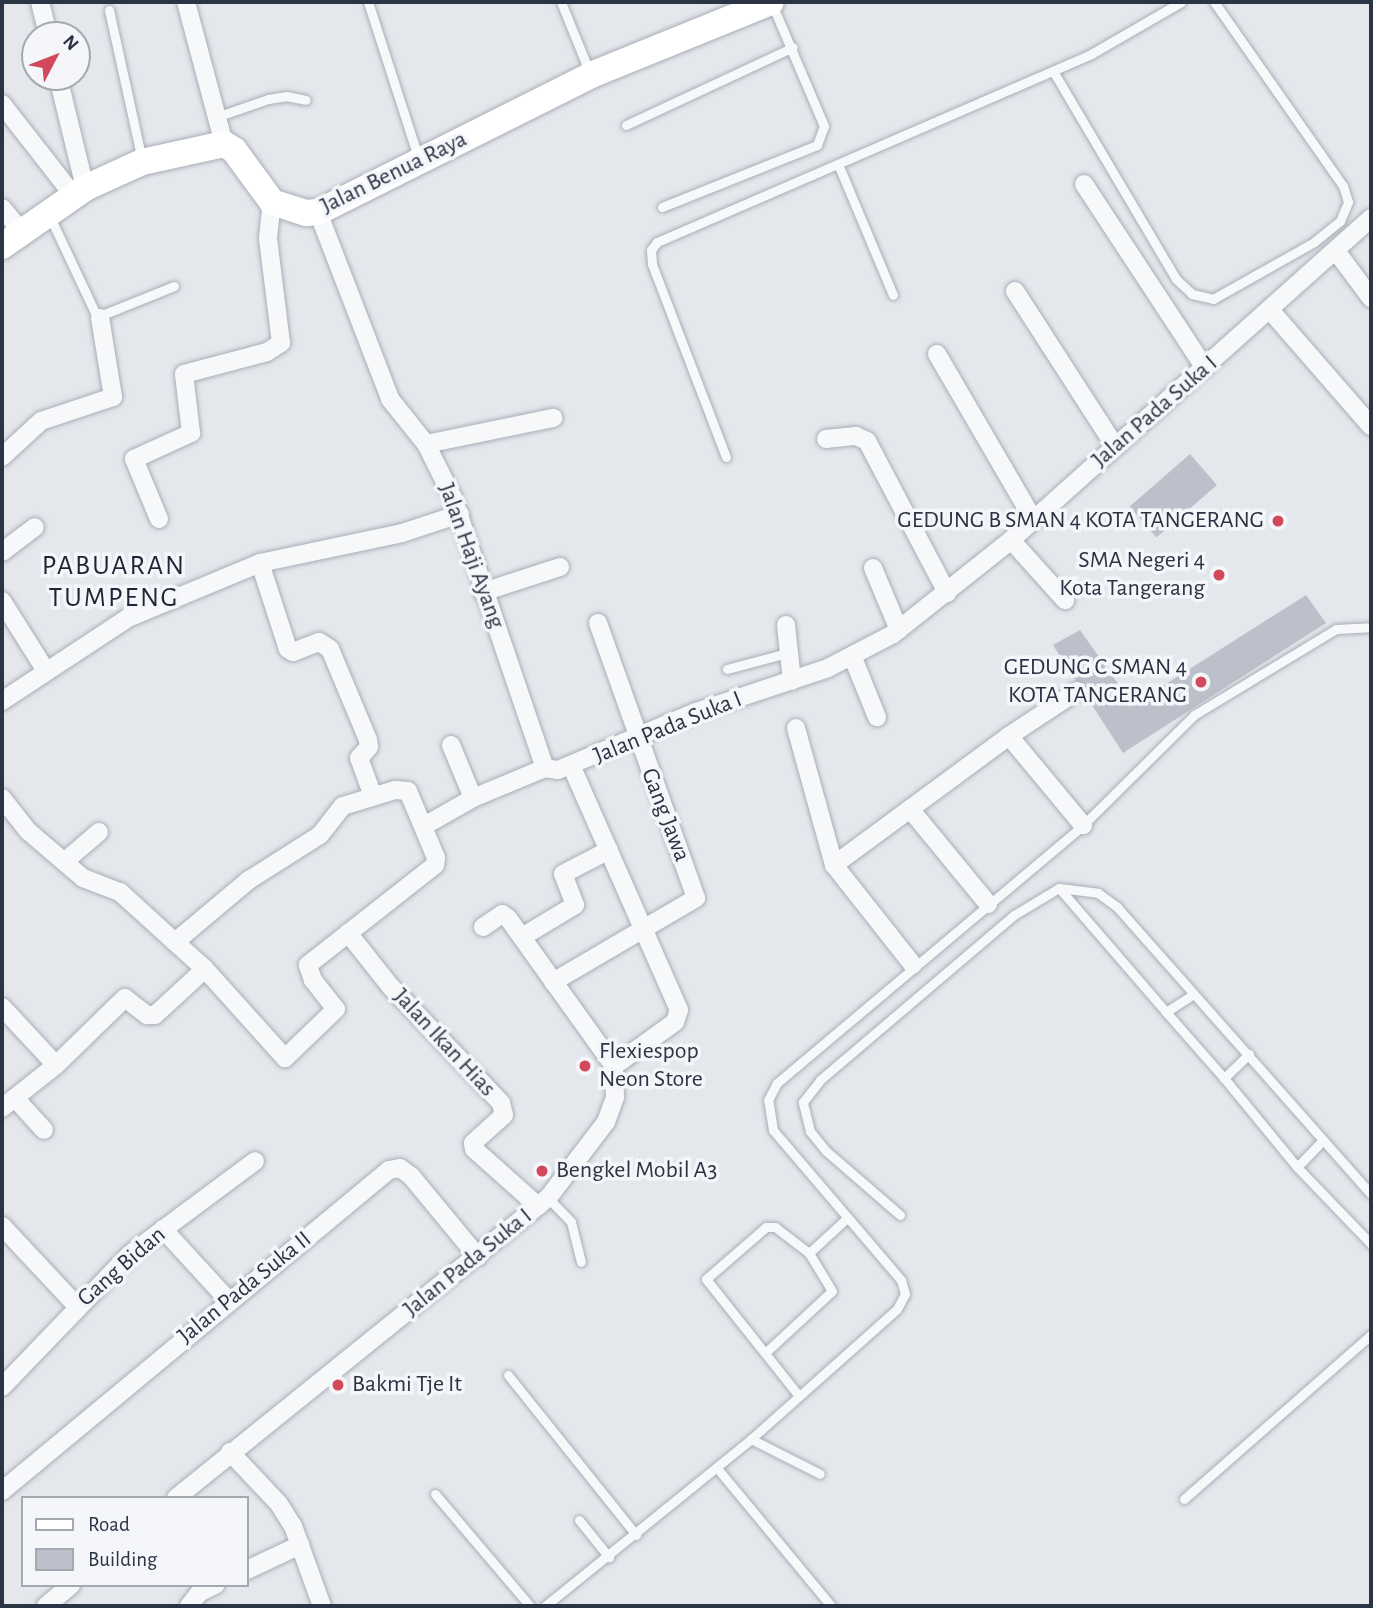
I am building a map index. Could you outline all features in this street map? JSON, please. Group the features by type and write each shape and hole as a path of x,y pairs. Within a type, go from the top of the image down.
{"street":[{"path":"40,2 45,21"},
{"path":"186,2 219,116 224,144"},
{"name":"Jalan Benua Raya","path":"271,202 306,213 318,212 591,75 771,2"},
{"path":"61,91 79,191"},
{"path":"2,104 79,191"},
{"path":"2,208 11,238 79,191 142,162 224,144 234,150 271,202 268,238 281,343 267,352 184,374 191,433 134,459 159,519"},
{"path":"1084,184 1205,368"},
{"name":"Jalan Haji Ayang","path":"318,212 390,399 426,444 460,514 483,592 545,768"},
{"name":"Jalan Pada Suka I","path":"178,1496 543,1202 606,1122 615,1097 614,1066 675,1022 679,1010 572,767 696,712 853,658 899,630 1011,540 1371,218"},
{"path":"1336,251 1371,298"},
{"path":"1015,291 1115,446"},
{"path":"1270,310 1371,426"},
{"path":"2,457 41,421 113,397 100,318"},
{"path":"937,354 1033,519"},
{"path":"426,444 553,418"},
{"path":"826,439 856,436 867,441 947,593"},
{"path":"2,701 128,618 260,562 402,533 460,514"},
{"path":"2,552 35,527"},
{"path":"1011,540 1065,600"},
{"path":"260,562 288,649 293,652 319,642 330,649 368,740 369,747 359,758 373,796"},
{"path":"483,592 560,566"},
{"path":"873,568 899,630"},
{"path":"2,601 46,671"},
{"name":"Gang Jawa","path":"598,623 636,739 694,891 692,903 644,926"},
{"path":"786,625 792,681"},
{"path":"853,658 877,717"},
{"path":"834,865 1009,736 1077,691"},
{"path":"796,727 834,865 913,965"},
{"path":"1009,736 1083,825"},
{"path":"451,745 473,798"},
{"path":"424,826 473,798 545,768 572,767"},
{"path":"2,798 28,831 64,862 83,878 120,892 175,942 205,969 285,1058 332,1017 332,1002 313,980 309,965 435,865 424,826 408,791 373,796 343,806 320,835 249,880 175,942"},
{"path":"910,809 988,904"},
{"path":"64,862 99,832"},
{"path":"522,937 575,905 563,874 610,850"},
{"path":"483,927 505,914 614,1066"},
{"path":"553,982 644,926"},
{"name":"Jalan Ikan Hias","path":"348,933 391,987 501,1104 504,1115 474,1143 474,1149 543,1202"},
{"path":"44,1130 8,1103 56,1065 125,998 152,1016 205,969"},
{"path":"2,1007 56,1065"},
{"name":"Gang Bidan","path":"2,1387 76,1306 163,1230 255,1161"},
{"name":"Jalan Pada Suka II","path":"2,1491 229,1301 394,1168 411,1175 478,1257"},
{"path":"2,1226 76,1306"},
{"path":"163,1230 229,1301"},
{"path":"230,1452 279,1504 300,1545 322,1606"},
{"path":"248,1570 300,1545"},
{"path":"46,1606 69,1587"},
{"path":"189,1606 200,1592 211,1587"}],"lane":[{"path":"368,2 419,163"},
{"path":"561,2 591,75"},
{"path":"662,207 817,145 824,126 793,47 771,2"},
{"path":"726,457 652,264 651,250 657,242 1053,71 1181,2"},
{"path":"1053,71 1176,279 1192,294 1213,299 1314,242 1340,221 1348,202 1343,186 1214,2"},
{"path":"109,10 142,162"},
{"path":"626,125 793,47"},
{"path":"219,116 268,99 286,96 306,100"},
{"path":"838,164 892,295"},
{"path":"47,212 91,312 100,318 174,286"},
{"path":"545,1606 717,1468 897,1309 905,1294 901,1280 773,1130 768,1100 777,1083 913,965 1083,825 1194,715 1336,629 1371,628"},
{"path":"727,669 787,653"},
{"path":"1059,888 1224,1077 1297,1167 1371,1244"},
{"path":"900,1215 826,1151 810,1131 803,1102 820,1080 1014,915 1059,888 1098,893 1117,906 1371,1194"},
{"path":"1166,1012 1194,994"},
{"path":"1224,1077 1249,1054"},
{"path":"1297,1167 1323,1140"},
{"path":"543,1202 571,1222 581,1262"},
{"path":"809,1253 847,1218"},
{"path":"765,1353 832,1291 809,1253 775,1227 766,1227 706,1279 799,1396"},
{"path":"1184,1499 1371,1335"},
{"path":"508,1375 636,1535"},
{"path":"751,1438 820,1474"},
{"path":"717,1468 831,1606"},
{"path":"435,1494 530,1606"},
{"path":"579,1520 609,1557"}],"building":[{"path":"1190,454 1217,485 1157,537 1130,506"},
{"name":"GEDUNG C SMAN 4 KOTA TANGERANG","path":"1306,595 1326,623 1123,753 1053,645 1080,630 1133,705"}],"place":[{"name":"GEDUNG B SMAN 4 KOTA TANGERANG","path":"1278,521"},
{"name":"SMA Negeri 4 Kota Tangerang","path":"1219,575"},
{"name":"GEDUNG C SMAN 4 KOTA TANGERANG","path":"1201,682"},
{"name":"Flexiespop Neon Store","path":"585,1066"},
{"name":"Bengkel Mobil A3","path":"542,1171"},
{"name":"Bakmi Tje It","path":"338,1385"}],"district":[{"name":"PABUARAN TUMPENG","path":"114,582"}]}
